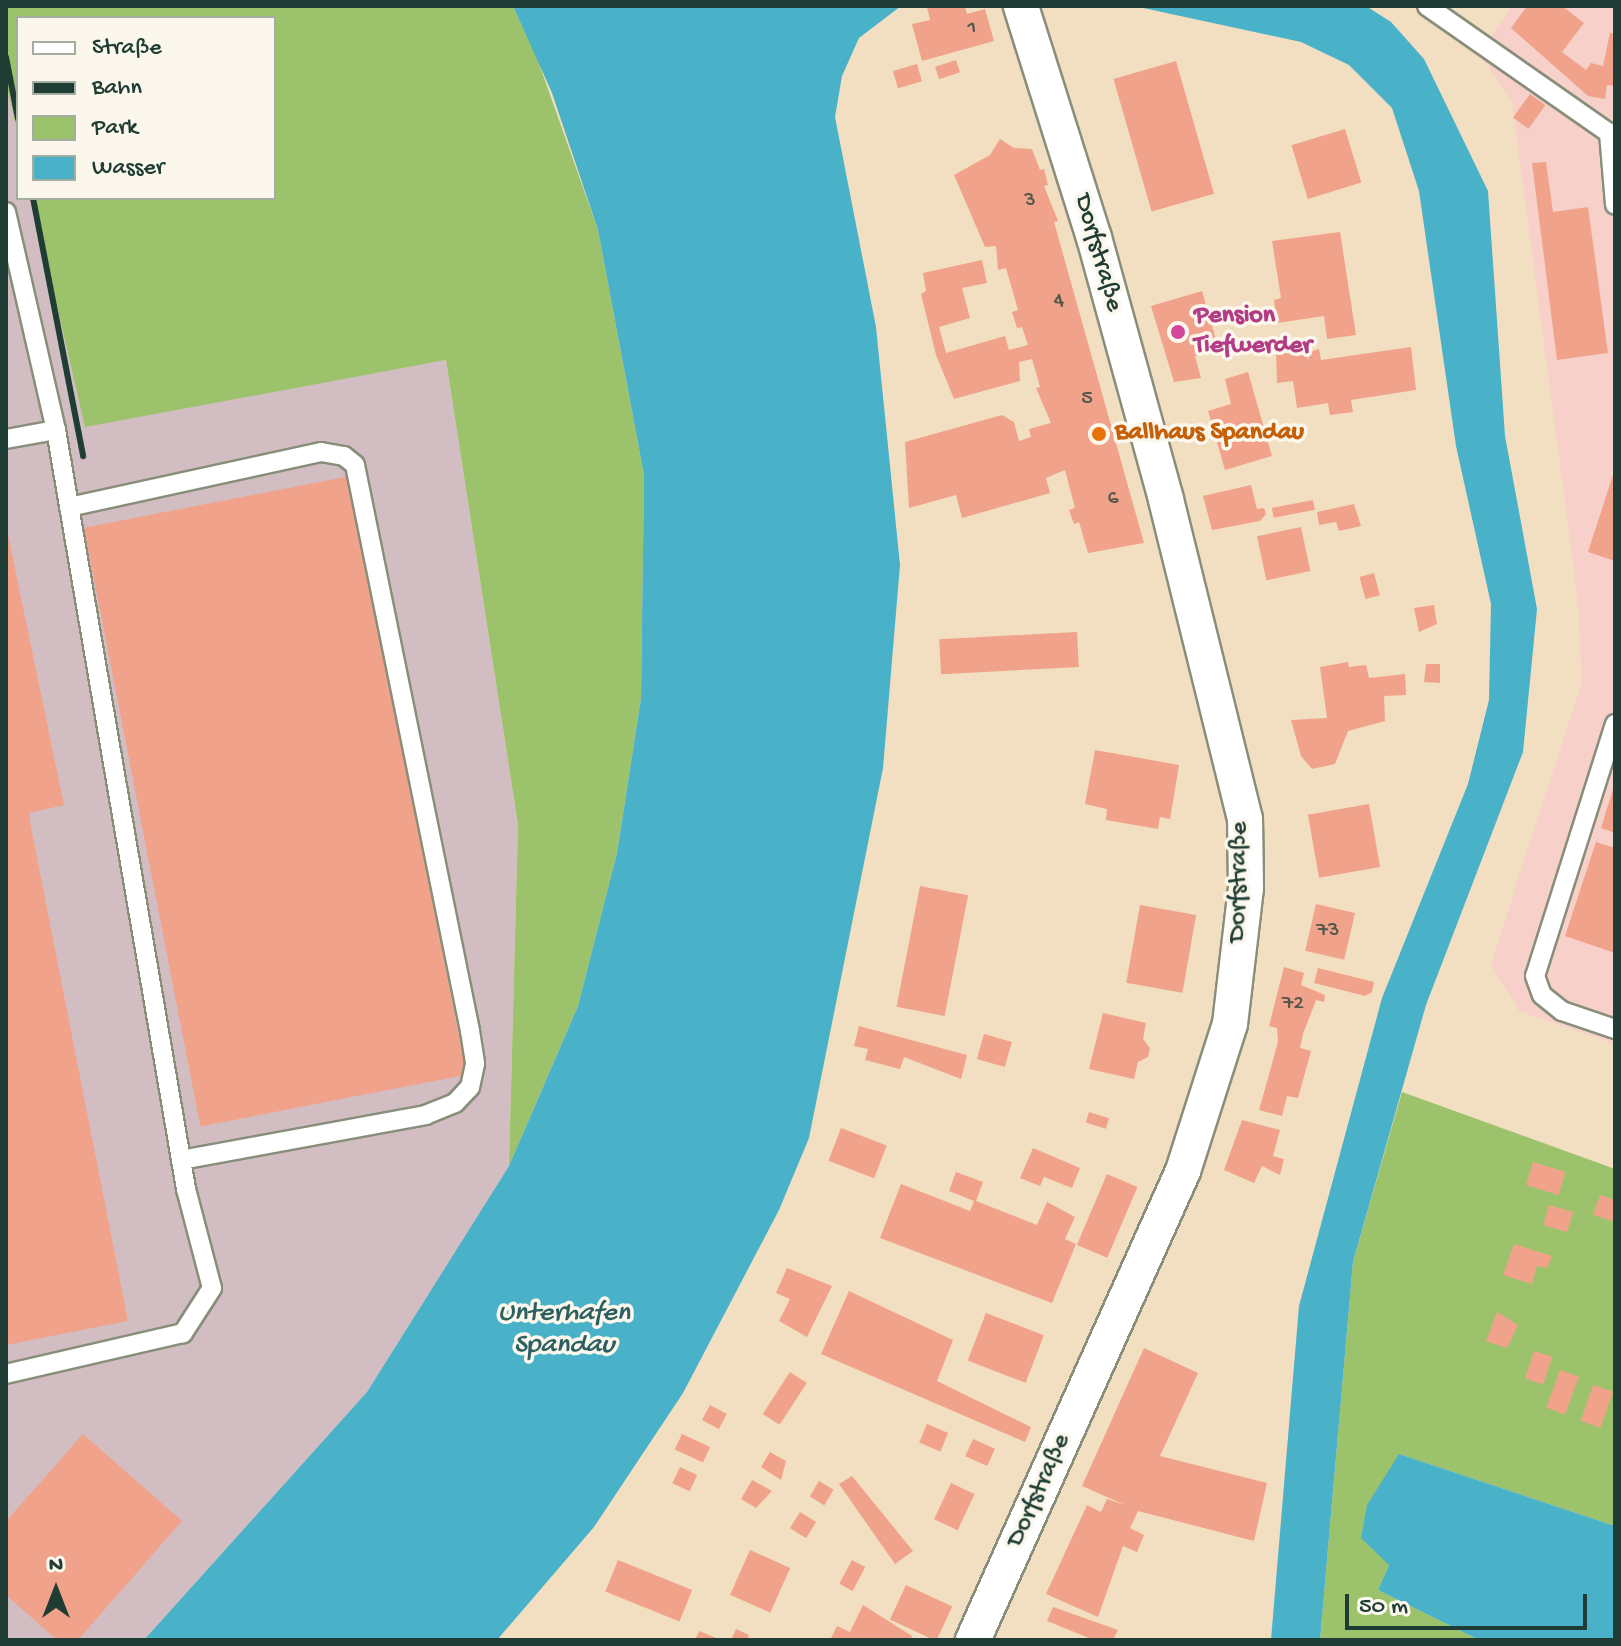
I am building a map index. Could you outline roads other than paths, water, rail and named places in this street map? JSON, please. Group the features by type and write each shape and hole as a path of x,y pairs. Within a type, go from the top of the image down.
{"street":[{"name":"Dorfstraße","path":"973,1640 1183,1171 1230,1024 1246,888 1245,819 1166,499 1094,238 1021,6"}],"lane":[{"path":"1427,6 1612,133 1615,205"},
{"path":"6,212 56,430 181,1160 212,1288 183,1333 6,1374"},
{"path":"6,439 56,430"},
{"path":"69,507 321,452 344,456 355,465 470,1031 475,1064 470,1087 455,1103 426,1115 181,1160"},
{"path":"1615,724 1535,976 1542,995 1562,1011 1615,1029"}],"water":[{"name":"Unterhafen Spandau","path":"513,6 901,6 859,38 842,76 835,117 876,327 900,565 883,768 809,1138 779,1210 683,1393 594,1527 497,1640 144,1640 367,1392 509,1166 578,1006 617,853 641,698 644,475 598,230 552,93"},
{"path":"1134,6 1366,6 1391,22 1424,59 1488,191 1505,436 1537,609 1523,752 1426,1005 1353,1262 1320,1640 1271,1640 1299,1306 1382,998 1468,784 1489,700 1491,604 1456,446 1419,191 1392,108 1349,65 1301,42"},
{"path":"1399,1454 1615,1526 1615,1640 1479,1640 1378,1590 1389,1565 1361,1538 1367,1505"}],"railway":[{"path":"6,57 16,109"},
{"path":"33,200 83,456"}],"place":[{"name":"Pension Tiefwerder","path":"1178,332"},
{"name":"Ballhaus Spandau","path":"1099,434"}]}
